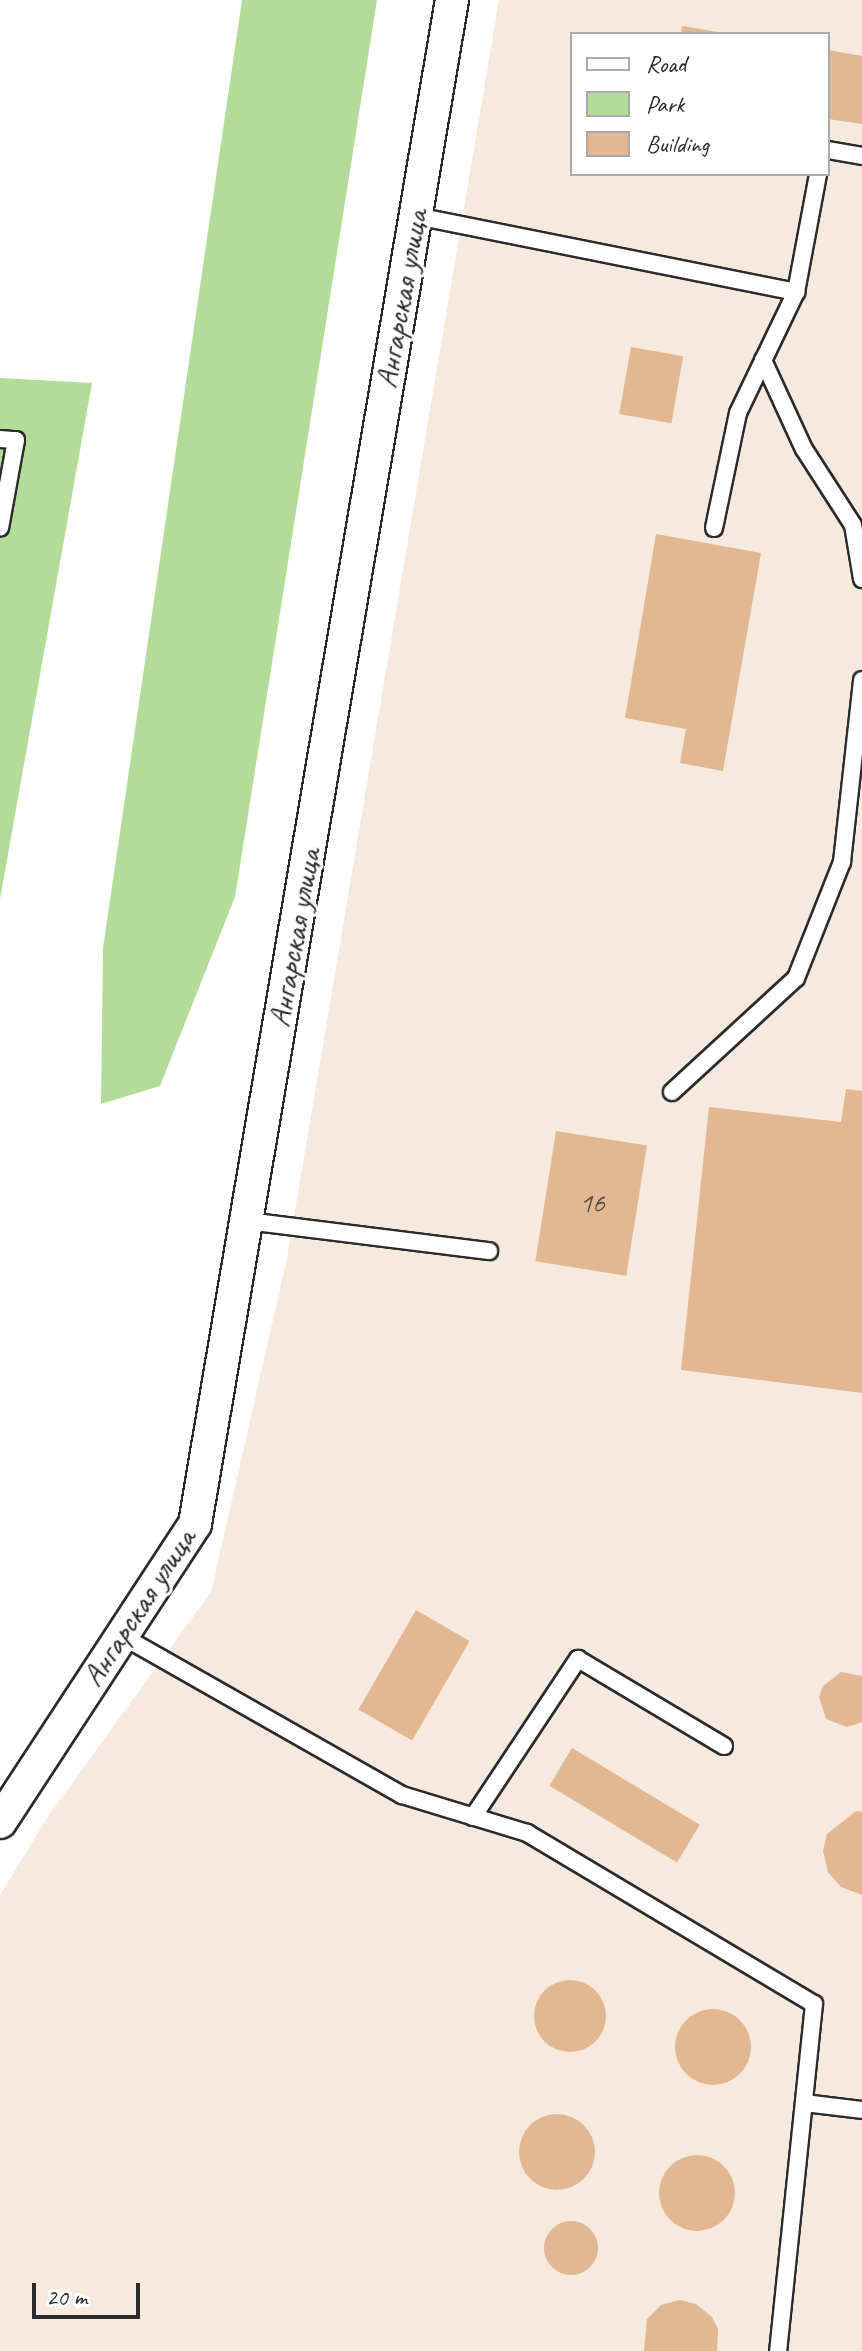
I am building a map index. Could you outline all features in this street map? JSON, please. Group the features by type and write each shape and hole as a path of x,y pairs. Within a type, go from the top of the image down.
{"street":[{"name":"Ангарская улица","path":"0,1822 195,1524 452,0"}],"lane":[{"path":"830,150 862,156"},
{"path":"714,528 738,413 796,292 818,176"},
{"path":"416,216 796,292"},
{"path":"763,360 804,449 853,525 862,579"},
{"path":"0,439 16,440 0,528"},
{"path":"672,1092 796,978 842,862 862,680"},
{"path":"247,1221 489,1251"},
{"path":"122,1636 402,1795 527,1833 814,2004 778,2351"},
{"path":"473,1817 578,1659 724,1746"},
{"path":"804,2103 862,2110"}],"shaded area":[{"path":"499,0 862,0 862,2351 0,2351 0,1895 49,1815 211,1592 287,1258"}],"green space":[{"path":"242,0 377,0 235,897 160,1086 101,1104 103,948"},
{"path":"0,378 92,383 0,899"}],"building":[{"path":"682,26 718,32 681,32"},
{"path":"830,50 862,56 862,124 830,119"},
{"path":"631,347 683,356 671,423 619,414"},
{"path":"656,534 761,553 723,771 680,763 686,729 625,718"},
{"path":"846,1089 862,1091 862,1393 681,1370 709,1107 841,1122"},
{"path":"556,1131 647,1145 626,1276 535,1261"},
{"path":"416,1610 470,1641 412,1741 359,1710"},
{"path":"841,1672 862,1676 862,1722 847,1727 826,1719 819,1697 823,1686"},
{"path":"572,1748 700,1825 677,1862 549,1786"},
{"path":"856,1811 862,1812 862,1895 841,1887 828,1872 823,1851 827,1834"},
{"path":"570,1980 596,1990 606,2016 596,2042 570,2052 544,2042 534,2016 544,1990"},
{"path":"706,2009 720,2009 734,2015 745,2026 751,2047 748,2062 740,2074 720,2085 706,2085 692,2079 681,2068 675,2054 675,2040 681,2026 692,2015"},
{"path":"550,2114 564,2114 578,2120 589,2131 595,2152 592,2167 584,2179 564,2190 550,2190 536,2184 525,2173 519,2159 519,2145 525,2131 536,2120"},
{"path":"690,2155 704,2155 718,2161 729,2172 735,2193 732,2208 724,2220 704,2231 690,2231 676,2225 665,2214 659,2200 659,2186 665,2172 676,2161"},
{"path":"571,2221 582,2223 590,2229 596,2237 596,2259 590,2267 582,2273 571,2275 560,2273 552,2267 546,2259 544,2248 546,2237 552,2229 560,2223"},
{"path":"680,2300 696,2304 712,2317 718,2329 717,2351 644,2351 647,2319 661,2305"}]}
